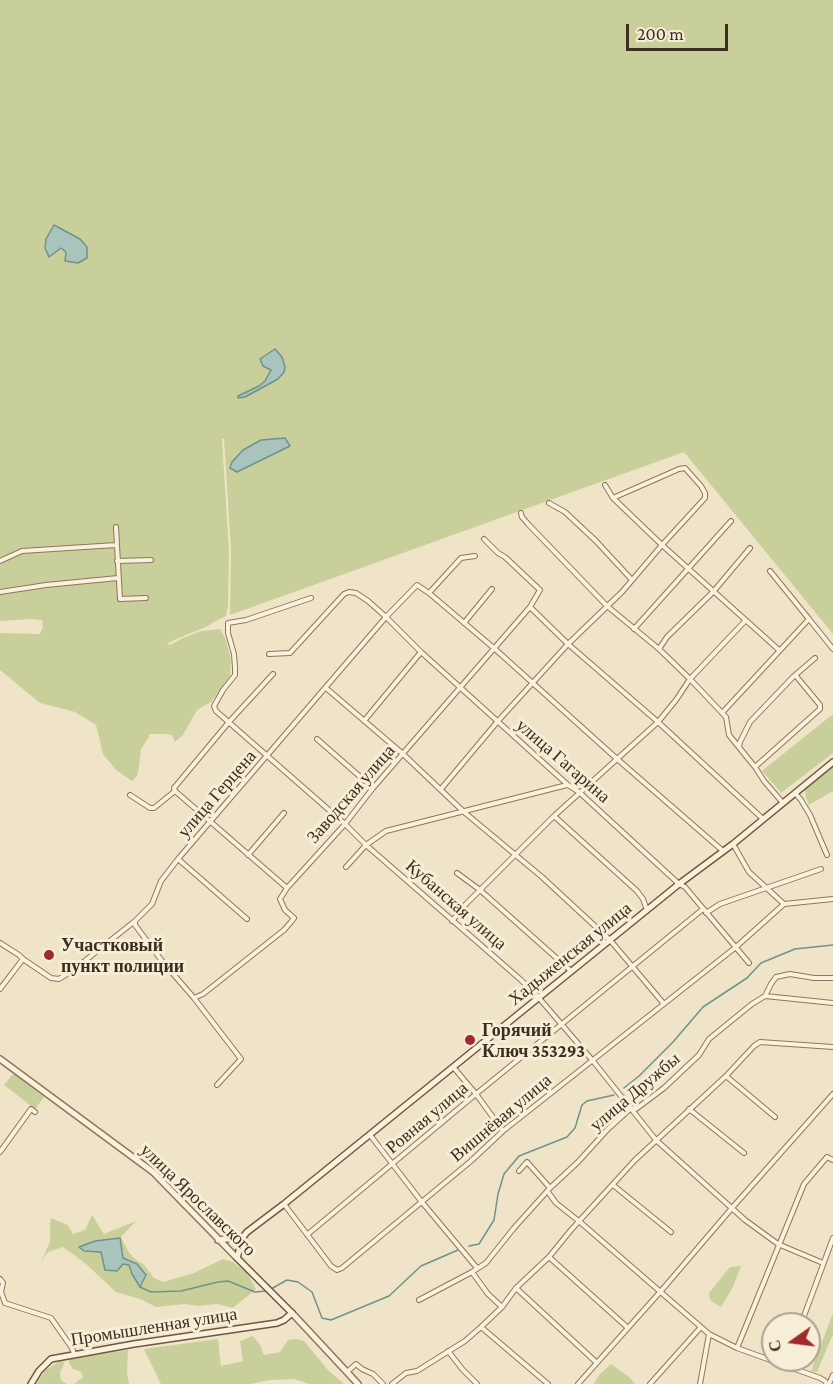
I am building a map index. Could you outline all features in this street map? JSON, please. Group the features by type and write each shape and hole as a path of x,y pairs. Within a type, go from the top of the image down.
{"main road":[{"name":"Хадыженская улица","path":"243,1237 833,762"},
{"name":"улица Ярославского","path":"0,1059 153,1172 292,1313 358,1384"},
{"path":"218,1240 243,1237 237,1258"},
{"name":"Промышленная улица","path":"31,1384 39,1371 51,1359 277,1323 292,1313"}],"street":[{"path":"441,789 568,644 622,592 705,498 704,489 686,468 613,498"},
{"path":"604,485 613,498 687,569 779,650"},
{"path":"549,503 565,512 632,580"},
{"path":"521,513 528,524 607,606 659,650 726,717 729,735 783,803"},
{"path":"634,629 731,521"},
{"path":"116,527 120,599 146,598"},
{"name":"Заводская улица","path":"287,888 495,649 530,607 540,590 483,538"},
{"path":"0,561 22,551 116,546"},
{"path":"659,650 668,637 713,592 750,548"},
{"path":"475,556 461,558 429,593 723,851"},
{"path":"117,561 152,560"},
{"path":"770,571 833,649"},
{"path":"0,591 118,578"},
{"name":"улица Герцена","path":"0,943 51,978 62,978 135,921 152,904 161,881 178,859 386,617 417,585 429,593"},
{"path":"464,623 492,589"},
{"name":"улица Гагарина","path":"269,654 290,653 344,594 356,593 386,617 460,688 568,785 579,792 679,884 686,887 749,963"},
{"name":"Кубанская улица","path":"311,598 246,620 228,623 236,668 235,675 214,706 216,711 521,980 563,1024 656,1140 745,1220 778,1244 823,1263"},
{"path":"530,607 763,819"},
{"path":"722,713 809,618"},
{"path":"452,921 466,904 554,816 658,722 690,679 745,621"},
{"path":"364,721 421,652"},
{"path":"739,748 750,722 793,677 815,658"},
{"path":"130,795 150,808 154,808 175,791 174,788 273,674"},
{"path":"755,767 820,709 820,705 796,676"},
{"path":"326,688 403,754 464,812 542,877 610,940 664,1004"},
{"path":"317,739 373,789"},
{"path":"346,867 366,845 387,831 568,785"},
{"path":"175,791 287,888 280,899 285,910 294,918 284,930 194,998"},
{"path":"795,793 810,815 827,855"},
{"path":"248,855 284,813"},
{"path":"554,816 637,891 648,911"},
{"path":"732,844 749,872 784,904 833,899"},
{"path":"178,859 247,919"},
{"name":"Ровная улица","path":"308,1234 476,1094 704,911 821,869"},
{"path":"457,873 480,890 572,972"},
{"name":"Вишнёвая улица","path":"308,1234 331,1266 337,1270 342,1268 471,1161 503,1131 736,947 784,904"},
{"path":"135,921 135,925 162,961 241,1059 218,1085"},
{"path":"0,989 23,959"},
{"name":"улица Дружбы","path":"419,1300 486,1263 514,1228 608,1129 631,1108 636,1109 664,1088 699,1055 709,1039 765,996 776,977 790,974 833,978"},
{"path":"765,996 833,1003"},
{"path":"392,1384 406,1373 417,1371 465,1341 482,1327 502,1307 516,1288 549,1257 634,1160 726,1076 754,1046 760,1042 833,1047"},
{"path":"454,1068 503,1131"},
{"path":"726,1076 775,1117"},
{"path":"578,1384 833,1094"},
{"path":"0,1152 31,1109 35,1112"},
{"path":"689,1109 744,1153"},
{"path":"370,1135 477,1268"},
{"path":"737,1348 804,1184 827,1157 833,1160"},
{"path":"519,1171 527,1162 556,1203 709,1334 737,1348 761,1355"},
{"path":"613,1185 671,1232"},
{"path":"284,1204 308,1234"},
{"path":"805,1312 833,1238"},
{"path":"549,1257 628,1328"},
{"path":"472,1272 488,1294 502,1307"},
{"path":"0,1279 3,1283 1,1292 5,1303 51,1318 74,1354"},
{"path":"516,1288 597,1363"},
{"path":"482,1327 548,1384"},
{"path":"650,1384 701,1327"},
{"path":"700,1384 709,1334"},
{"path":"448,1351 462,1370 477,1384"},
{"path":"347,1372 356,1364 373,1374 383,1384"},
{"path":"807,1372 828,1384 833,1375"}],"green space":[{"path":"0,0 833,0 833,634 684,452 230,615 231,550 224,439 222,439 229,551 226,616 167,644 170,645 201,631 220,629 226,640 231,660 230,676 211,702 197,710 183,735 175,742 172,735 149,734 141,749 137,776 132,781 116,770 103,754 96,725 75,712 40,703 0,670 0,633 40,634 43,627 42,620 0,621"},
{"path":"833,714 833,753 781,793 762,771"},
{"path":"833,764 833,791 809,805 805,790"},
{"path":"15,1074 44,1097 35,1109 4,1085"},
{"path":"92,1215 104,1234 136,1221 121,1237 128,1251 144,1265 154,1278 163,1282 194,1273 223,1259 233,1262 247,1273 256,1289 233,1308 217,1304 156,1307 140,1299 116,1292 86,1264 63,1247 48,1252 41,1262 50,1242 51,1218 68,1225 73,1234 85,1230"},
{"path":"741,1266 733,1287 721,1307 710,1300 709,1293 730,1267"},
{"path":"833,1313 833,1334 821,1362 821,1345"},
{"path":"253,1336 264,1355 280,1352 288,1340 304,1341 328,1370 344,1384 309,1384 294,1379 251,1384 161,1384 144,1349 218,1339 221,1366 243,1361 240,1341"},
{"path":"128,1350 129,1384 74,1384 83,1377 81,1372 73,1369 69,1359"},
{"path":"60,1361 65,1362 60,1373 61,1380 67,1384 36,1384 46,1370"},
{"path":"611,1364 635,1384 594,1384 599,1375"}],"water":[{"path":"54,225 80,239 87,247 87,258 78,263 65,261 66,252 61,248 49,257 45,248 46,239"},
{"path":"275,349 282,357 284,372 278,379 245,397 238,398 265,381 271,370 263,366 260,359"},
{"path":"285,438 290,446 237,472 230,468 232,462 243,450 261,440"},
{"path":"120,1238 123,1258 137,1264 146,1275 140,1287 129,1265 123,1264 117,1271 105,1270 101,1252 84,1251 79,1247 95,1241"}],"waterway":[{"path":"624,1088 673,1042 703,1007 747,978 761,963 795,949 833,945"},
{"path":"469,1246 479,1244 494,1220 504,1174 519,1156 567,1137 575,1128 582,1105 587,1101 614,1095"},
{"path":"271,1289 287,1280 298,1282 312,1292 322,1318 331,1320 389,1296 421,1266 458,1250"},
{"path":"140,1287 151,1292 181,1291 228,1281 255,1292 267,1291"}],"place":[{"name":"Участковый пункт полиции","path":"49,955"},
{"name":"Горячий Ключ 353293","path":"470,1040"}]}
